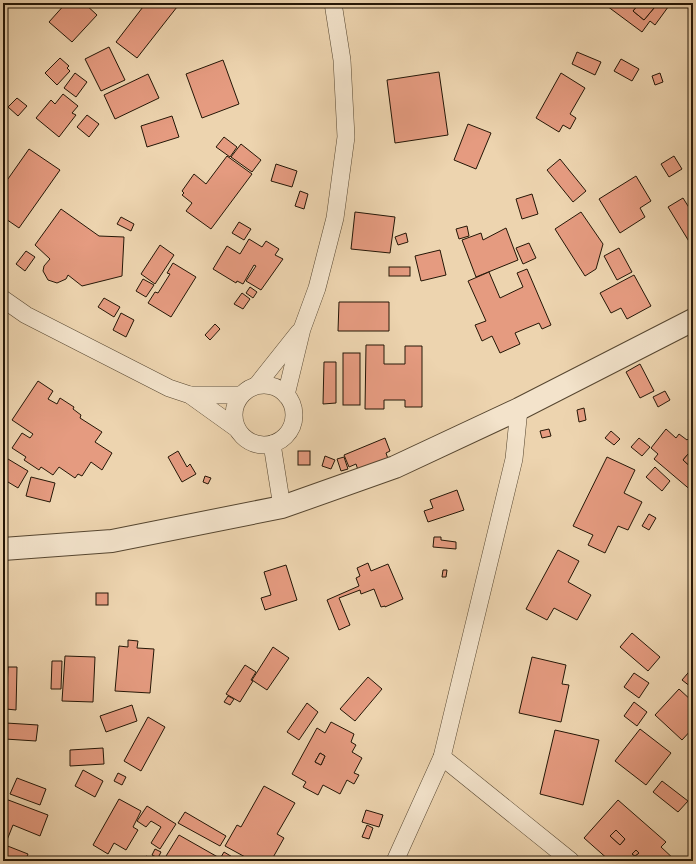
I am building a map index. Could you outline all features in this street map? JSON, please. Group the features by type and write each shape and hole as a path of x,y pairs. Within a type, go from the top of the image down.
{"street":[{"path":"286,395 302,329 317,288 335,218 346,137 342,60 333,3"},
{"path":"3,299 26,315 169,388 190,395 236,428"},
{"path":"3,549 112,541 282,507 395,467 519,409 693,320"},
{"path":"257,385 268,385 278,388 292,403 294,413 293,423 285,436 272,444 261,445 251,443 242,437 236,428 233,416 235,405 241,395 257,385 302,329"},
{"path":"190,395 241,395"},
{"path":"395,861 442,757 514,459 519,409"},
{"path":"272,444 282,507"},
{"path":"442,757 571,861"}],"building":[{"path":"66,3 84,3 97,15 72,42 49,22"},
{"path":"146,3 172,3 177,7 137,58 116,42"},
{"path":"610,3 640,3 633,11 644,20 654,8 648,3 671,3 655,25 650,21 642,32 607,6"},
{"path":"640,3 648,3 654,8 644,20 633,11"},
{"path":"109,47 125,80 101,91 85,59"},
{"path":"577,52 601,62 595,75 572,64"},
{"path":"60,58 69,66 67,68 70,71 57,85 45,73"},
{"path":"621,59 639,69 632,81 614,71"},
{"path":"223,60 239,104 202,118 186,74"},
{"path":"439,72 448,135 395,143 387,80"},
{"path":"75,73 87,82 76,97 64,88"},
{"path":"561,73 585,88 570,114 576,118 570,129 563,125 559,132 536,118"},
{"path":"660,73 663,82 655,85 652,76"},
{"path":"148,74 159,98 115,119 104,95"},
{"path":"63,94 78,106 72,113 76,115 59,137 36,118 51,100 55,104"},
{"path":"17,98 27,106 18,116 8,107"},
{"path":"87,115 99,124 89,137 77,127"},
{"path":"172,116 179,137 147,147 141,126"},
{"path":"468,124 491,133 476,169 454,160"},
{"path":"224,137 237,147 230,157 216,147"},
{"path":"241,144 261,160 252,172 231,157"},
{"path":"29,149 60,170 19,228 3,217 3,186"},
{"path":"227,156 252,174 211,229 186,211 192,203 182,195 184,193 182,191 194,174 206,184"},
{"path":"674,156 682,169 669,177 661,164"},
{"path":"560,159 586,191 573,202 547,170"},
{"path":"276,164 297,171 292,187 271,181"},
{"path":"636,176 651,201 640,208 645,217 620,233 599,199"},
{"path":"300,191 308,194 304,209 295,206"},
{"path":"532,194 538,214 522,219 516,199"},
{"path":"683,198 693,214 693,248 668,207"},
{"path":"61,209 99,236 124,237 122,276 82,286 68,275 66,279 57,283 48,280 43,271 44,266 50,259 35,245"},
{"path":"355,212 395,217 390,253 351,249"},
{"path":"581,212 603,244 596,269 585,276 555,229"},
{"path":"121,217 134,224 131,231 117,224"},
{"path":"239,222 251,229 244,240 232,233"},
{"path":"467,226 469,236 459,239 456,229"},
{"path":"506,228 518,260 476,277 462,240 481,233 483,240"},
{"path":"406,233 408,242 398,245 395,237"},
{"path":"249,239 262,247 266,241 279,249 275,255 283,259 261,290 246,281 256,266 254,265 243,284 237,281 236,283 213,269 227,246 240,254"},
{"path":"529,243 536,258 523,264 516,248"},
{"path":"160,245 174,255 155,284 141,274"},
{"path":"619,248 632,272 617,280 604,256"},
{"path":"440,250 446,275 421,281 415,256"},
{"path":"26,251 35,257 25,271 16,264"},
{"path":"173,263 196,277 171,317 148,303 155,292 158,293 170,274 167,273"},
{"path":"389,267 410,267 410,276 389,276"},
{"path":"527,269 551,325 542,329 539,323 515,333 520,344 500,353 492,336 482,341 475,325 486,321 468,281 489,272 500,298 523,287 517,273"},
{"path":"634,275 651,306 627,319 621,308 611,313 600,293"},
{"path":"143,279 154,285 146,297 136,291"},
{"path":"250,287 257,292 253,298 246,293"},
{"path":"242,293 250,299 243,309 234,304"},
{"path":"104,298 120,307 114,317 98,307"},
{"path":"339,302 389,302 389,331 338,331"},
{"path":"121,313 134,320 126,337 113,330"},
{"path":"215,324 220,329 210,340 205,335"},
{"path":"366,345 384,345 384,364 405,364 405,346 422,346 422,407 405,407 405,400 384,400 384,409 365,409"},
{"path":"343,353 360,353 360,405 343,405"},
{"path":"324,362 336,362 336,403 323,404"},
{"path":"640,364 654,391 640,398 626,372"},
{"path":"38,381 53,391 48,399 57,404 60,398 74,407 73,409 81,415 80,418 102,432 95,442 112,453 102,470 91,462 82,476 78,474 75,478 59,467 53,475 41,467 39,470 24,460 26,457 12,448 22,433 30,438 33,434 12,420"},
{"path":"665,391 670,400 658,407 653,397"},
{"path":"584,408 586,420 579,422 577,410"},
{"path":"549,429 551,436 542,438 540,431"},
{"path":"666,429 676,438 679,434 687,440 692,435 693,436 693,459 688,454 683,460 693,469 693,492 654,459 658,454 651,448"},
{"path":"611,431 620,439 614,445 605,438"},
{"path":"385,438 390,451 386,453 388,459 358,470 356,464 349,467 344,455"},
{"path":"639,438 650,447 642,456 631,447"},
{"path":"178,451 187,467 190,464 196,474 182,482 168,457"},
{"path":"298,451 310,451 310,465 298,465"},
{"path":"688,454 693,459 693,469 683,460"},
{"path":"3,456 28,471 18,488 3,479"},
{"path":"325,456 335,460 331,469 322,466"},
{"path":"344,457 348,469 341,471 337,459"},
{"path":"607,457 635,470 624,493 642,502 628,530 618,526 605,553 588,545 593,535 573,526"},
{"path":"655,467 670,481 662,491 646,477"},
{"path":"205,476 211,478 208,484 203,482"},
{"path":"31,477 55,483 50,502 26,496"},
{"path":"457,490 464,510 428,522 424,511 433,508 430,500"},
{"path":"649,514 656,518 649,530 642,526"},
{"path":"434,537 441,537 441,540 456,542 456,549 433,547"},
{"path":"558,550 579,561 568,582 591,595 577,620 554,608 547,620 526,609"},
{"path":"368,563 371,571 388,564 403,599 385,607 381,607 374,589 361,594 360,590 339,598 350,625 339,630 327,600 359,586 356,578 360,576 357,568"},
{"path":"286,565 297,600 265,610 261,598 271,595 264,572"},
{"path":"443,570 447,570 446,577 442,577"},
{"path":"96,593 108,593 108,605 96,605"},
{"path":"632,633 660,657 648,671 620,647"},
{"path":"128,640 138,641 137,648 154,649 150,693 115,691 119,646 128,647"},
{"path":"273,647 289,658 267,690 252,680"},
{"path":"65,656 95,657 93,702 62,701"},
{"path":"532,657 566,665 562,684 569,685 561,722 519,713"},
{"path":"52,661 62,661 61,689 51,689"},
{"path":"245,665 256,672 251,680 253,681 240,702 226,694"},
{"path":"8,667 17,667 16,710 6,709"},
{"path":"693,667 693,685 691,687 682,680"},
{"path":"634,673 649,683 639,698 624,687"},
{"path":"368,677 382,689 355,721 340,709"},
{"path":"679,689 692,701 690,704 693,707 693,728 682,740 655,715"},
{"path":"228,696 234,699 230,705 224,702"},
{"path":"634,702 647,712 637,726 624,716"},
{"path":"307,703 318,712 299,740 287,732"},
{"path":"132,705 137,721 106,732 100,716"},
{"path":"148,717 165,727 141,771 124,761"},
{"path":"331,722 354,734 351,742 356,745 352,752 362,758 354,773 359,775 354,784 347,780 340,794 323,785 318,795 303,787 306,782 292,774 317,728 325,733","holes":["320,753 325,756 321,765 315,762"]},
{"path":"6,723 38,725 36,741 5,739"},
{"path":"640,729 671,753 646,785 615,761"},
{"path":"555,730 599,740 583,805 540,794"},
{"path":"693,741 693,749 689,745"},
{"path":"103,748 104,764 70,766 70,750"},
{"path":"320,753 325,756 321,765 315,762"},
{"path":"83,770 103,781 95,797 75,786"},
{"path":"118,773 126,777 122,785 114,781"},
{"path":"17,778 46,789 40,805 10,794"},
{"path":"662,781 688,801 678,812 653,792"},
{"path":"264,786 295,803 277,834 284,838 271,861 245,861 247,858 225,846 237,825 241,827"},
{"path":"3,798 48,815 40,836 13,825 5,845 28,854 25,861 3,861"},
{"path":"119,799 141,811 133,827 138,830 126,850 114,843 108,854 93,845"},
{"path":"618,800 666,842 661,847 676,861 610,861 584,838","holes":["616,830 625,839 620,845 610,836","636,850 639,853 635,856 632,854"]},
{"path":"147,806 176,824 160,849 151,843 161,827 151,821 146,827 137,821"},
{"path":"366,810 383,815 379,827 362,822"},
{"path":"185,812 226,836 220,846 178,823"},
{"path":"367,825 373,828 369,839 362,837"},
{"path":"616,830 625,839 620,845 610,836"},
{"path":"179,835 223,860 163,861"},
{"path":"155,849 161,852 158,858 152,855"},
{"path":"636,850 639,853 635,856 632,854"},
{"path":"224,852 234,858 232,861 228,861 221,857"},
{"path":"146,856 156,861 144,861"}]}
